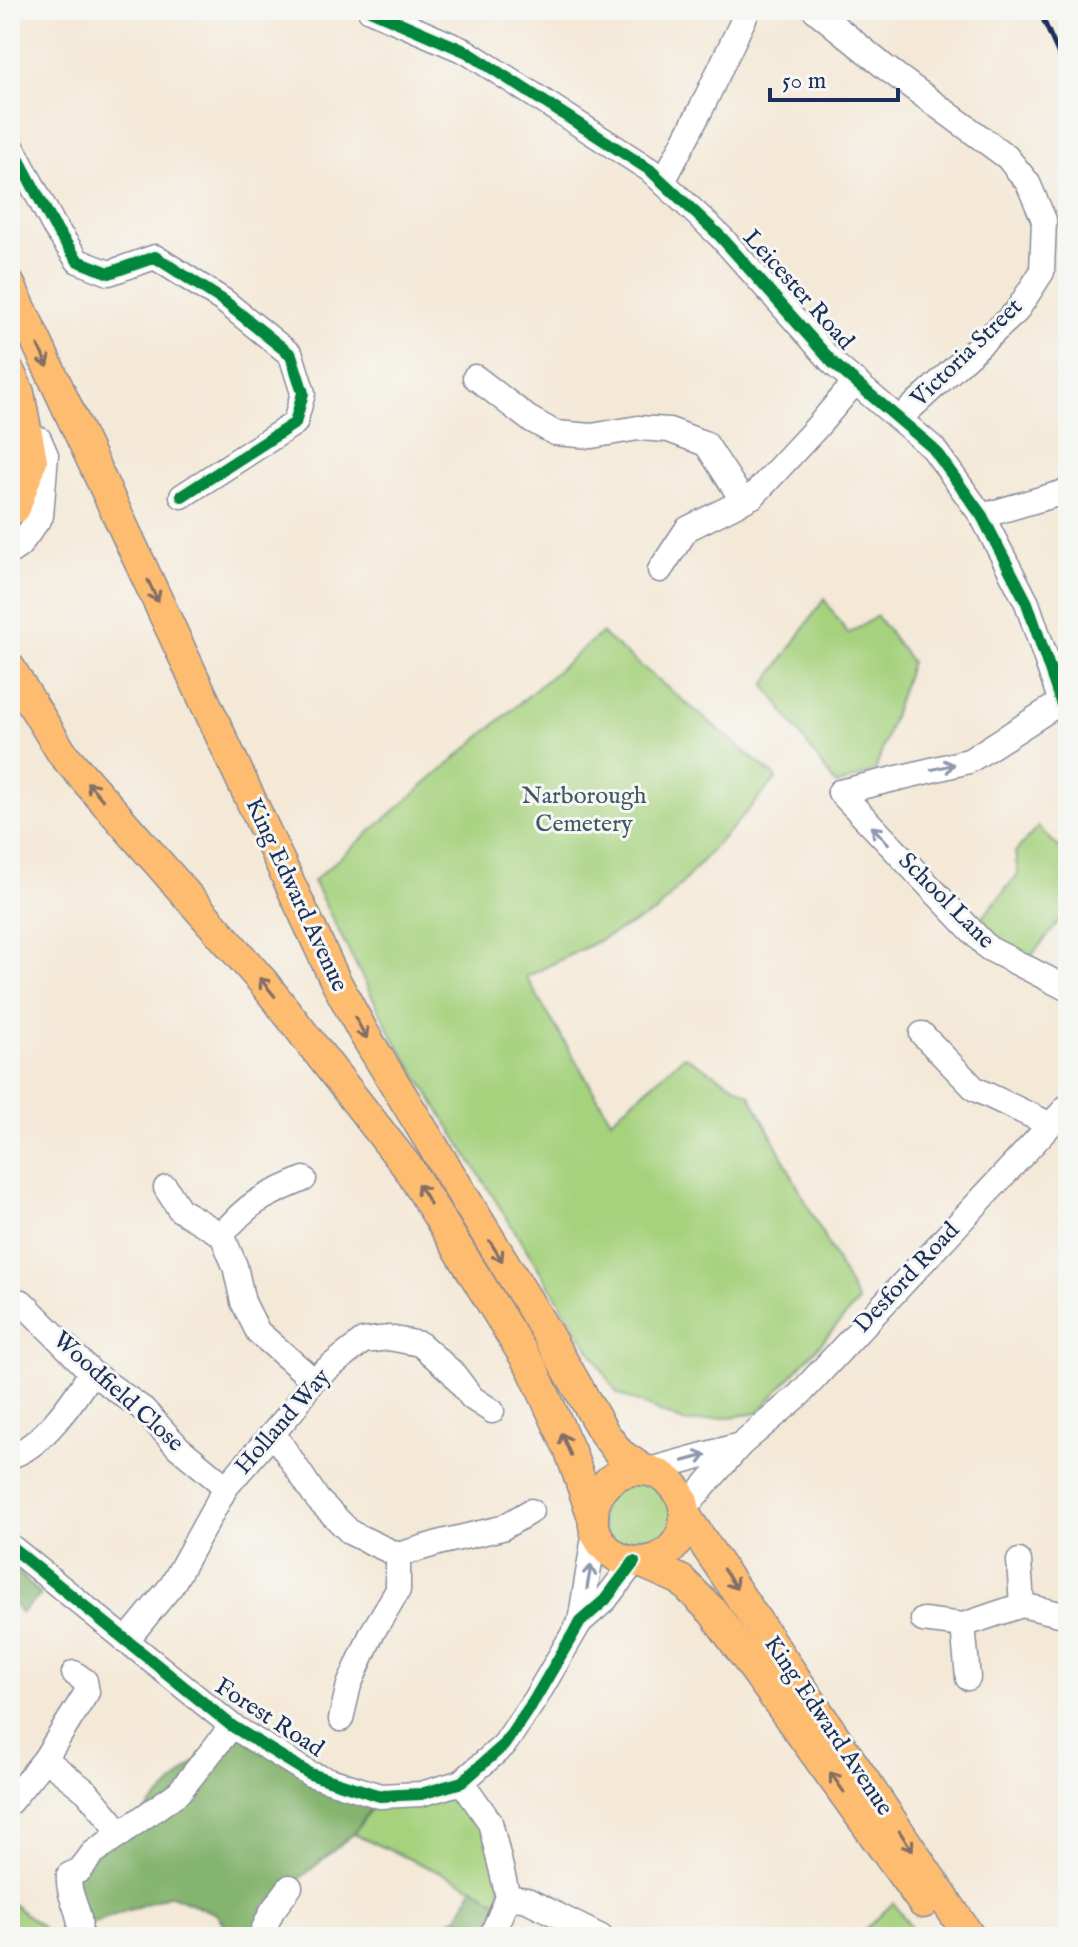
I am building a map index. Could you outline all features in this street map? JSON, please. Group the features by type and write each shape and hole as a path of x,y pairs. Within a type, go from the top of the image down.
{"main road":[{"name":"King Edward Avenue","path":"10,285 335,980 363,1032 538,1318 604,1433 620,1454 673,1484 681,1495 685,1511 959,1935"},
{"path":"10,510 15,508 32,460 14,383"},
{"name":"King Edward Avenue","path":"14,678 62,753 263,982 409,1169 533,1370 570,1451 594,1524 610,1552 681,1580 713,1612 959,1935"},
{"path":"594,1524 595,1502 602,1488 613,1477 627,1471 645,1470"},
{"path":"637,1562 654,1560 667,1553 683,1529 685,1511"}],"street":[{"name":"Leicester Road","path":"370,10 467,52 650,170 721,237 833,363 933,448 982,516 1027,603 1063,697"},
{"path":"663,182 748,10"},
{"name":"Victoria Street","path":"815,10 886,68 1007,157 1028,183 1044,220 1042,272 1016,312 900,418"},
{"path":"10,143 54,226 78,261 109,273 155,257 224,301 291,355 303,393 295,423 182,496"},
{"path":"475,377 528,418 555,433 592,436 638,428 669,430 706,444 743,501"},
{"path":"660,570 687,529 753,496 856,381"},
{"path":"10,552 19,546 41,516 46,455 14,383"},
{"path":"982,516 1068,491"},
{"name":"School Lane","path":"1063,697 969,761 840,792 988,948 1068,989"},
{"path":"922,1034 975,1089 1049,1124"},
{"name":"Desford Road","path":"685,1511 740,1445 799,1395 1068,1106"},
{"path":"222,1235 237,1216 256,1200 304,1179"},
{"path":"166,1188 169,1213 222,1235 235,1266 243,1302 258,1332 313,1380"},
{"name":"Woodfield Close","path":"20,1297 91,1372 143,1409 179,1448 226,1487"},
{"name":"Holland Way","path":"126,1641 172,1585 226,1487 274,1434 313,1380 363,1341 389,1338 420,1344 453,1373 472,1398 492,1411"},
{"path":"10,1456 22,1453 71,1406 91,1372"},
{"path":"274,1434 318,1500 351,1533 398,1555 502,1528 531,1511"},
{"name":"Desford Road","path":"645,1470 740,1445"},
{"name":"Forest Road","path":"580,1622 594,1524"},
{"name":"Forest Road","path":"10,1546 232,1726 310,1774 380,1796 421,1794 462,1782 504,1745 580,1622 605,1600 637,1562"},
{"path":"341,1719 349,1685 372,1633 393,1603 398,1590 398,1555"},
{"path":"1019,1561 1022,1605"},
{"path":"923,1620 963,1625 1022,1605 1068,1616"},
{"path":"963,1625 968,1678"},
{"path":"10,1802 45,1759 87,1692 85,1681 74,1673"},
{"path":"78,1937 81,1927 68,1890 69,1875 80,1870 93,1853 179,1792 232,1726"},
{"path":"45,1759 87,1792 122,1834"},
{"path":"462,1782 490,1822 508,1897 491,1937"},
{"path":"260,1937 272,1911 290,1887"},
{"path":"508,1897 527,1900 601,1937"}],"green space":[{"path":"824,599 848,634 877,616 911,662 875,771 836,785 765,685"},
{"name":"Narborough Cemetery","path":"601,633 777,778 656,912 526,977 611,1120 684,1056 750,1095 858,1302 758,1413 686,1423 617,1393 394,1039 313,881"},
{"path":"1038,827 1068,856 1068,911 1027,961 974,928 1018,874 1015,852"},
{"path":"637,1480 657,1486 667,1496 673,1516 667,1536 657,1546 637,1552 617,1546 607,1536 601,1516 607,1496 617,1486"},
{"path":"10,1563 41,1595 21,1613 10,1599"},
{"path":"232,1726 380,1796 353,1834 290,1887 260,1937 234,1937 216,1914 171,1895 81,1927 69,1875 122,1834"},
{"path":"462,1782 490,1822 504,1906 473,1887 353,1834 380,1796"},
{"path":"473,1887 504,1906 491,1937 417,1937 458,1917"},
{"path":"10,1902 55,1937 10,1937"},
{"path":"893,1903 918,1937 858,1937"}],"railway":[{"path":"1039,10 1068,75"}],"cycle path":[{"path":"370,10 467,52 650,170 721,237 833,363 933,448 982,516 1027,603 1068,716"},
{"path":"10,143 54,226 78,261 109,273 155,257 224,301 291,355 303,393 295,423 182,496"},
{"path":"10,1546 232,1726 310,1774 380,1796 421,1794 462,1782 504,1745 580,1622 605,1600 634,1562"}]}
